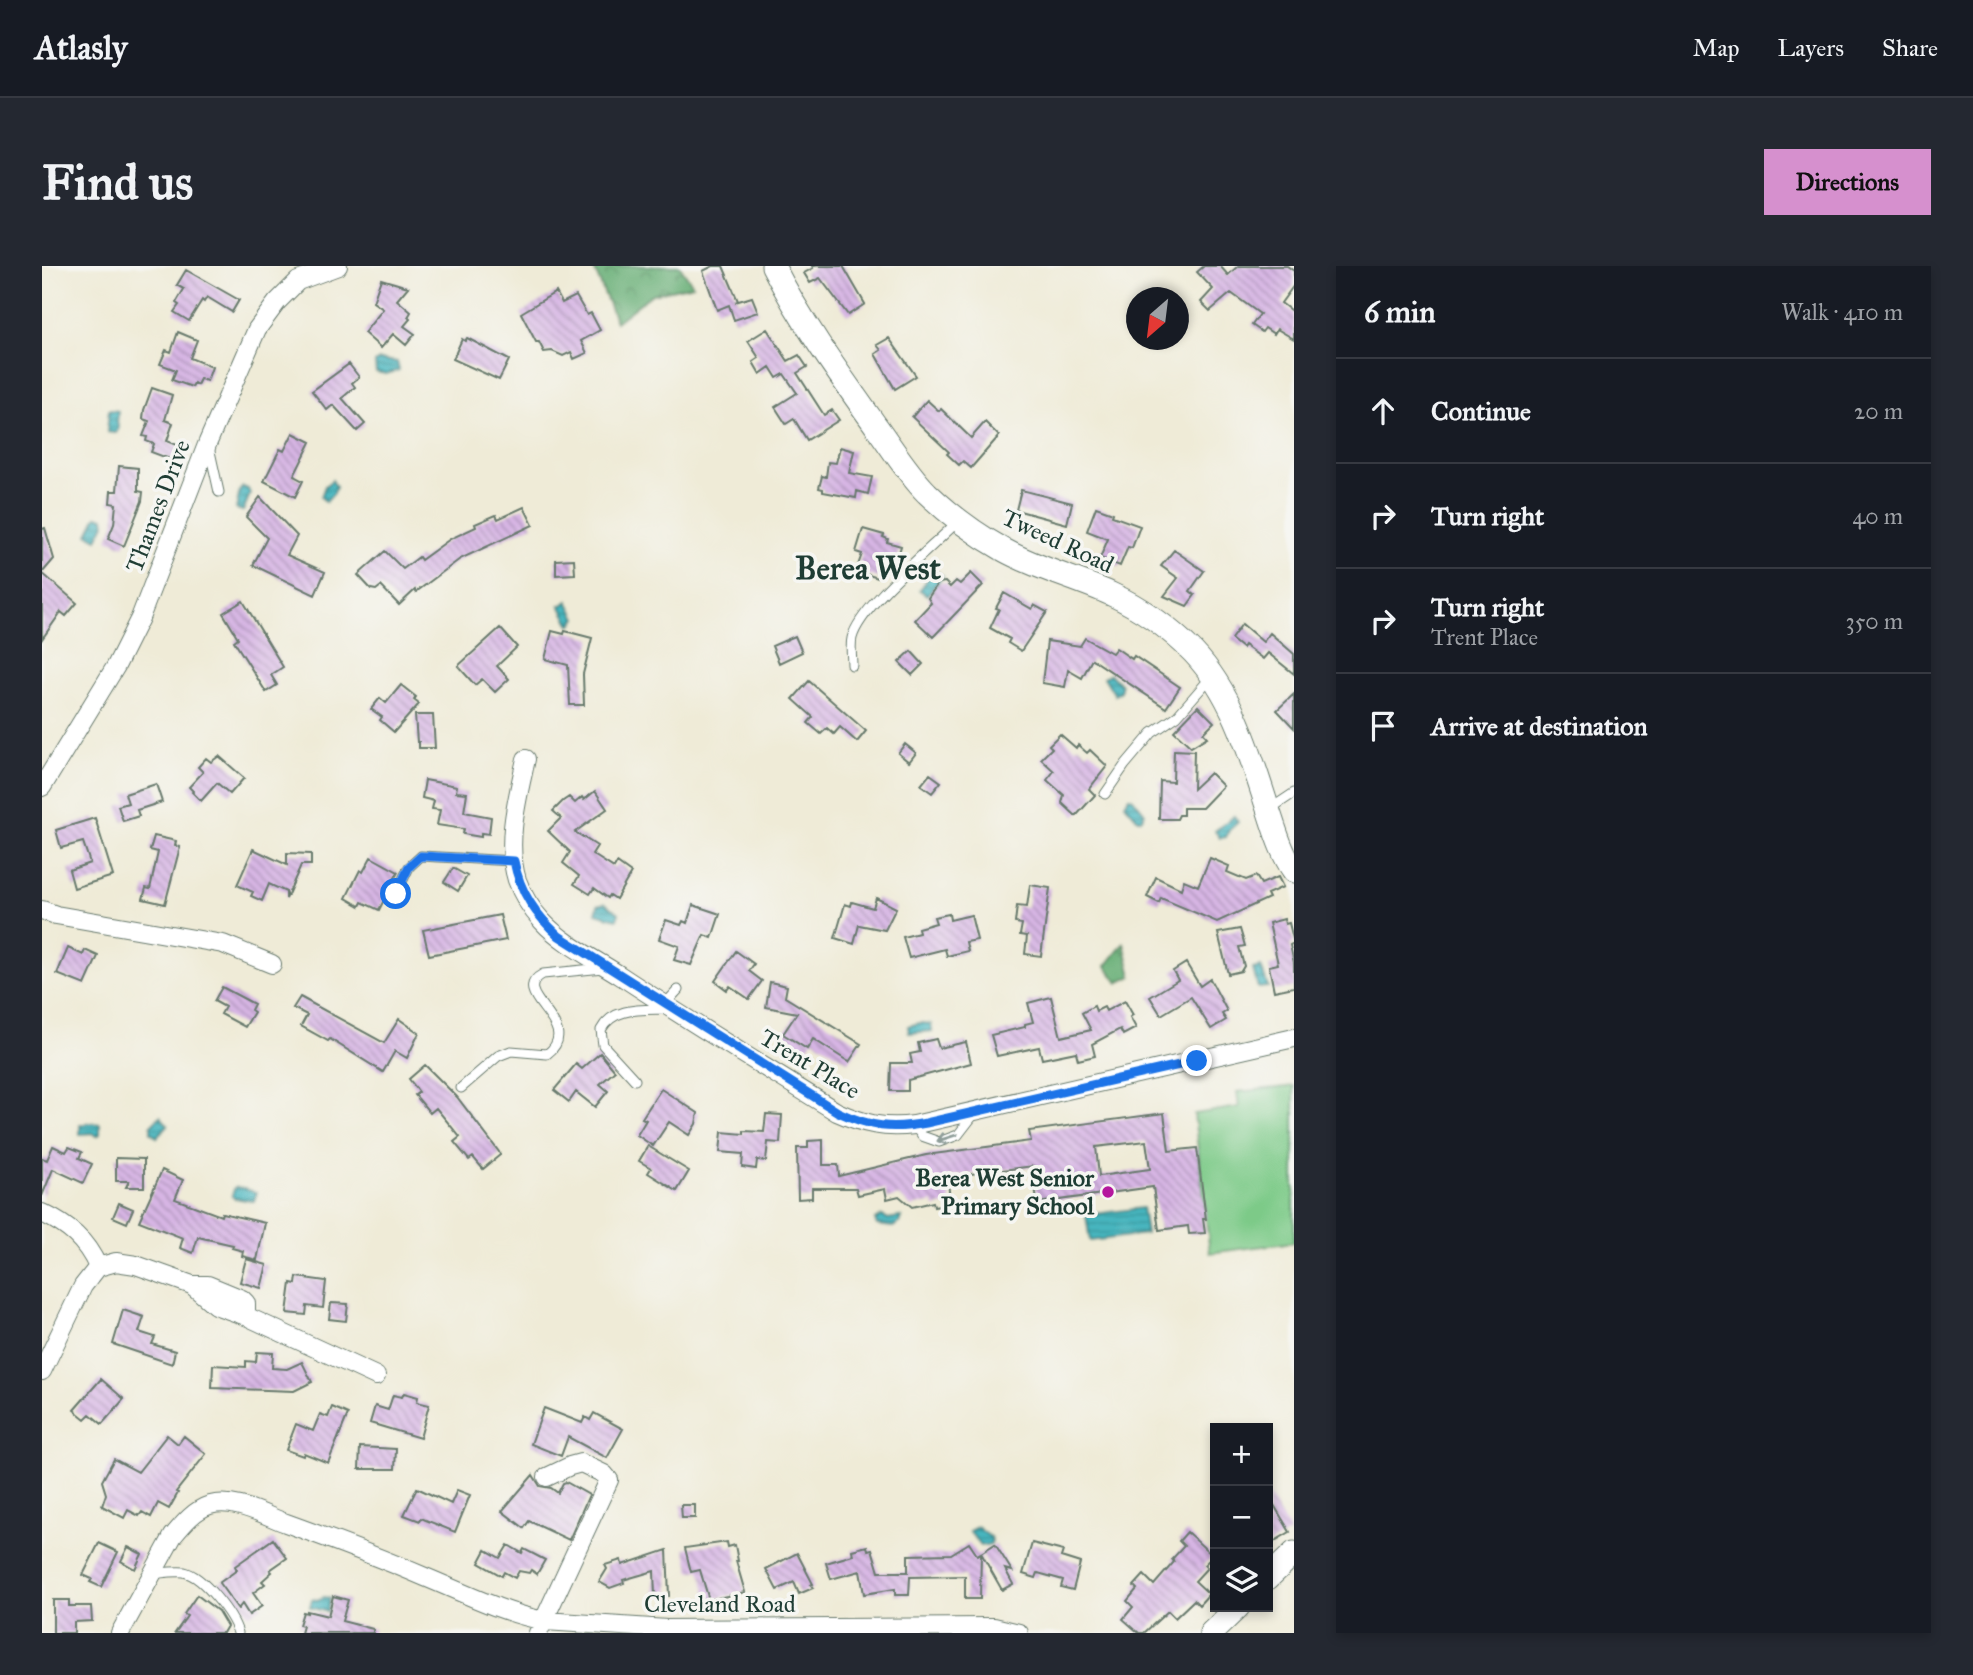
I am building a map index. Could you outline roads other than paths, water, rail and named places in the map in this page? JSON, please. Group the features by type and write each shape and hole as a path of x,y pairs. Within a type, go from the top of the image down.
{"street":[{"name":"Thames Drive","path":"42,787 116,666 140,618 208,442 257,329 277,302 298,281 338,266"},
{"name":"Tweed Road","path":"773,266 805,323 925,491 959,520 1003,549 1049,572 1110,593 1141,610 1167,628 1213,675 1234,716 1280,845 1294,871"},
{"name":"Trent Place","path":"526,759 516,814 514,861 517,880 542,920 559,936 608,968 838,1112 874,1126 893,1128 914,1125 1294,1038"},
{"path":"42,910 56,915 223,944 272,964"},
{"path":"42,1213 72,1230 92,1252 98,1267"},
{"path":"42,1371 83,1286 98,1267 116,1262 136,1265 192,1285 208,1285 242,1299 246,1303 246,1316 376,1376"},
{"path":"541,1627 572,1556 610,1480 604,1474 581,1463 547,1477"},
{"name":"Cleveland Road","path":"151,1574 173,1536 192,1515 211,1505 236,1505 361,1550 477,1599 530,1618 541,1627 994,1627 1018,1633"},
{"path":"1273,1573 1294,1553"},
{"path":"120,1633 151,1574"},
{"path":"1210,1633 1233,1612"}],"lane":[{"path":"208,442 219,492"},
{"path":"852,665 852,637 863,618 959,520"},
{"path":"1105,794 1152,733 1177,716 1213,675"},
{"path":"1268,810 1294,793"},
{"path":"396,894 409,867 421,856 514,861"},
{"path":"461,1088 498,1056 511,1051 547,1055 555,1049 559,1041 558,1031 533,992 532,985 536,978 544,974 608,968"},
{"path":"635,1080 603,1045 600,1037 604,1025 617,1014 628,1010 668,1006 678,990"},
{"path":"151,1574 185,1573 199,1578 227,1611 238,1633"}],"water":[{"path":"379,360 397,362 399,370 386,374 376,372 375,363"},
{"path":"109,410 118,411 119,428 116,433 107,432"},
{"path":"332,480 336,487 326,502 321,497 325,486"},
{"path":"243,487 248,489 250,494 243,511 236,509"},
{"path":"97,516 104,518 105,524 97,539 88,534"},
{"path":"934,570 943,576 927,595 920,590"},
{"path":"568,601 577,618 571,625 560,605"},
{"path":"1110,674 1121,685 1121,691 1115,695 1104,677"},
{"path":"1129,797 1133,798 1145,813 1141,819 1125,804"},
{"path":"1234,816 1238,822 1226,837 1220,838 1215,831"},
{"path":"605,903 619,913 617,919 596,913 598,905"},
{"path":"1261,967 1268,987 1258,988 1253,969"},
{"path":"931,1024 932,1031 909,1033 908,1026"},
{"path":"160,1116 168,1125 157,1137 151,1132 151,1125"},
{"path":"100,1124 100,1134 80,1134 80,1125"},
{"path":"235,1187 257,1193 254,1201 234,1198 232,1195"},
{"path":"1142,1208 1146,1234 1090,1241 1086,1215"},
{"path":"882,1216 888,1219 901,1217 899,1223 893,1227 877,1225 875,1220"},
{"path":"977,1527 991,1538 991,1544 981,1546 969,1531"},
{"path":"330,1598 327,1612 310,1607 312,1599"}],"place":[{"name":"Berea West Senior Primary School","path":"1108,1192"}],"district":[{"name":"Berea West","path":"868,568"}]}
